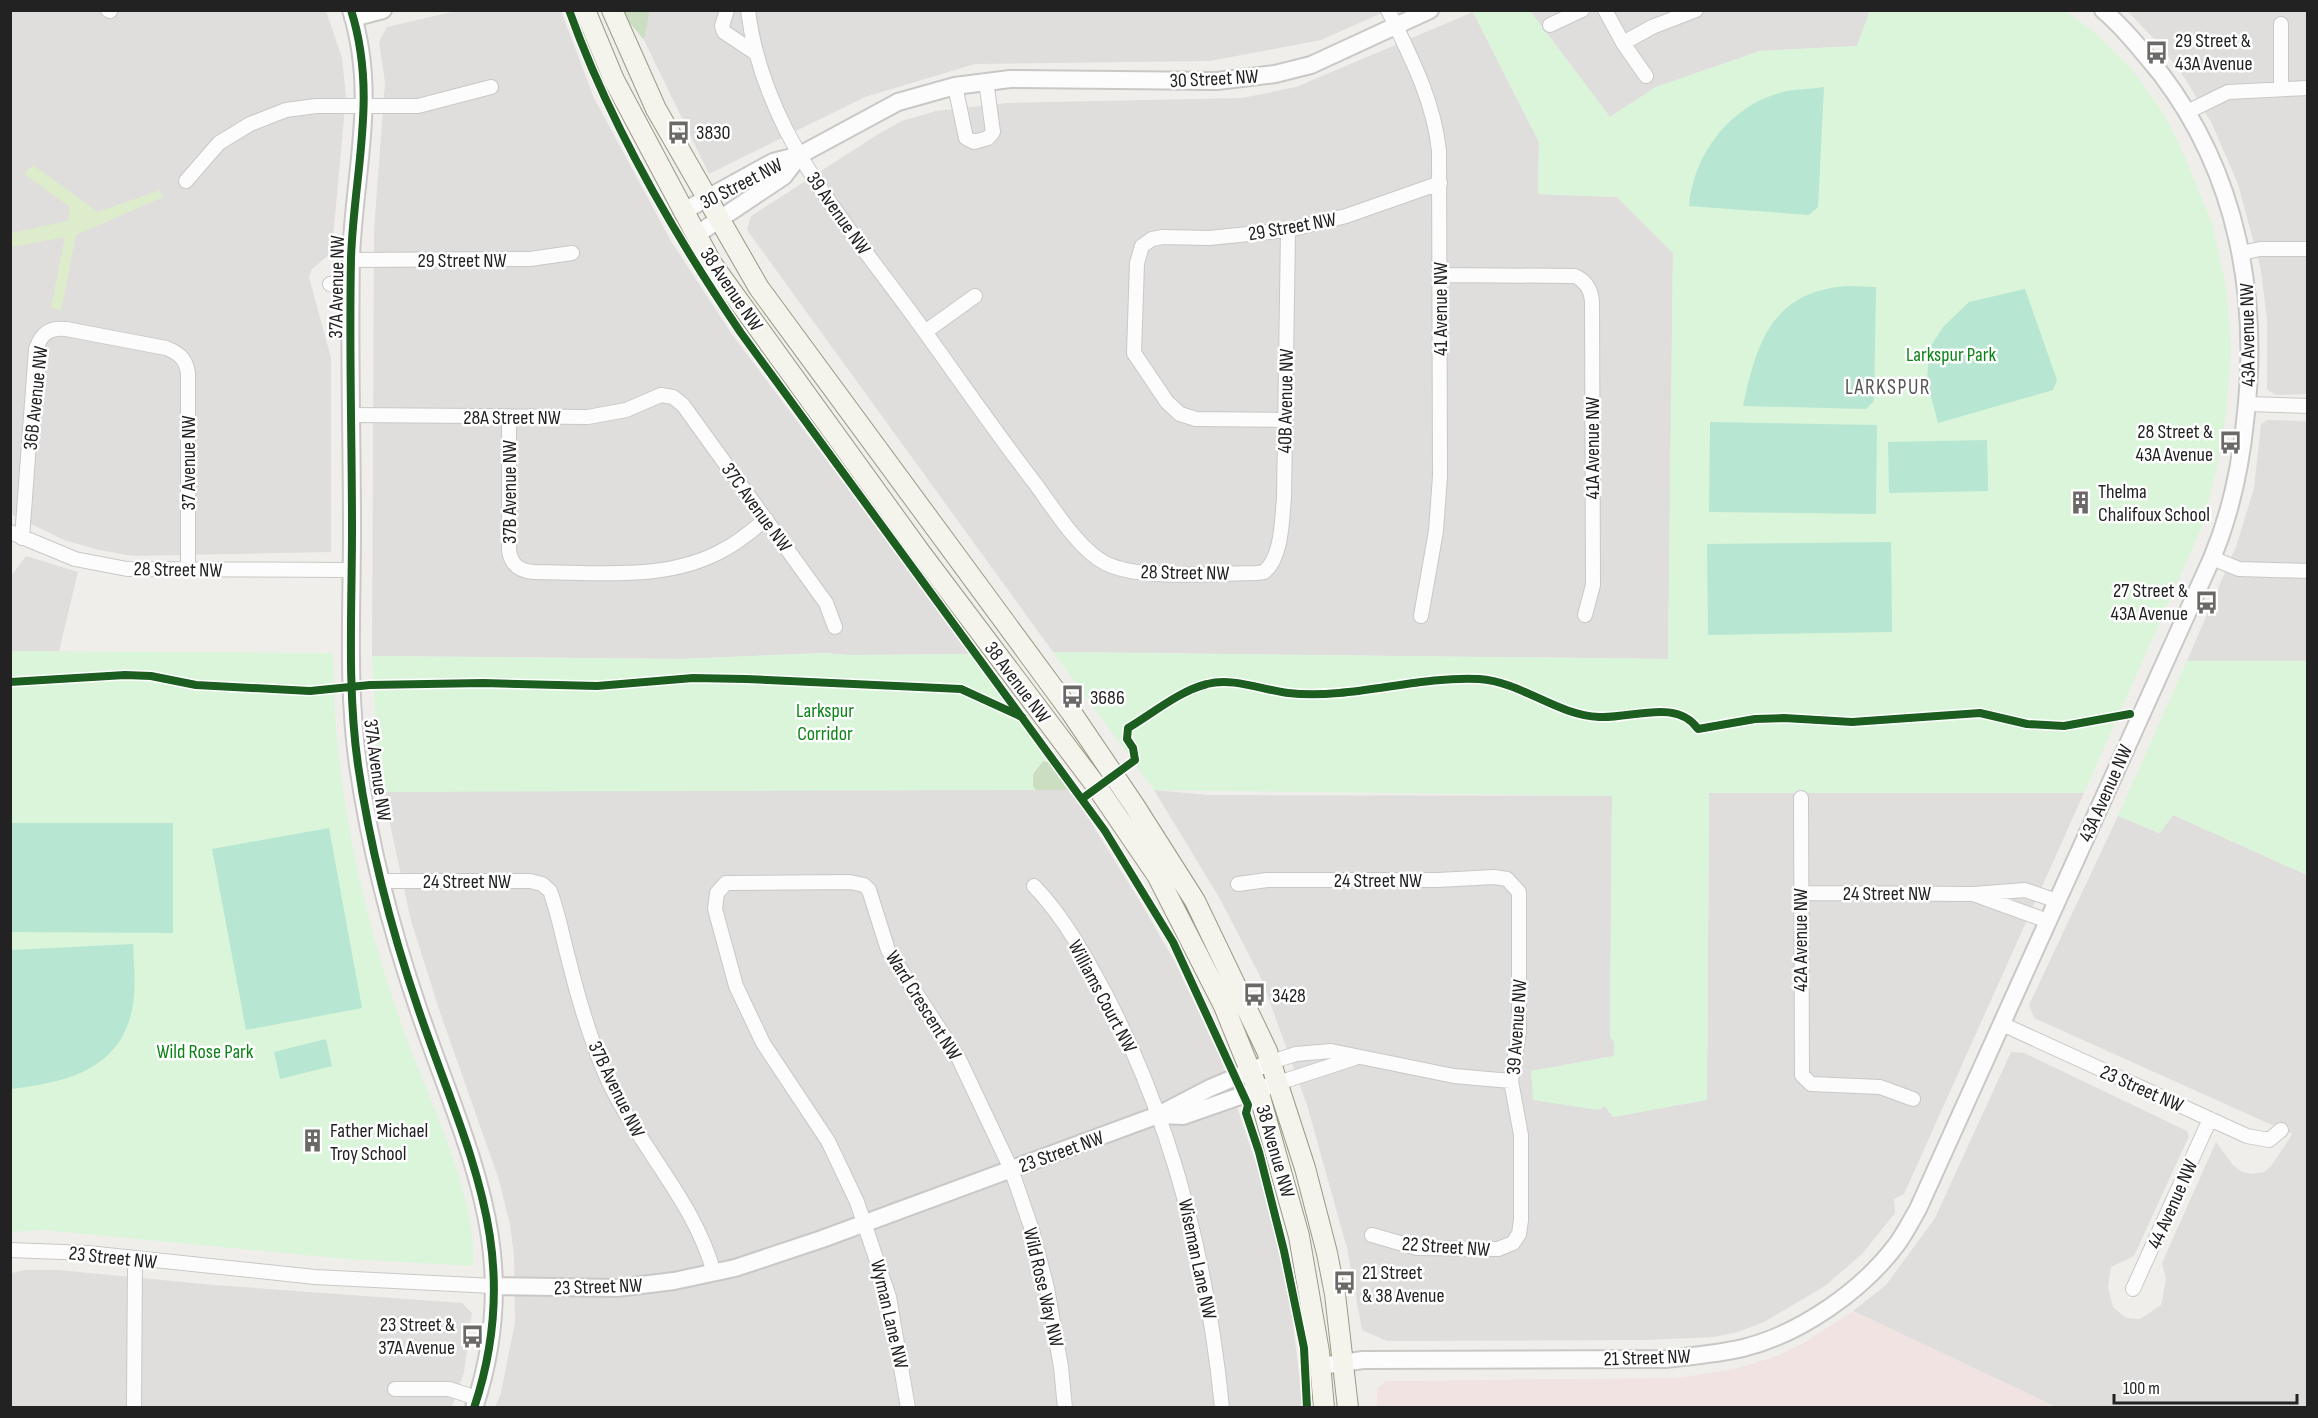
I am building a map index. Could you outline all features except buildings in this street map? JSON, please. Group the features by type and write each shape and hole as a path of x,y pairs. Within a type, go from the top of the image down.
{"main road":[{"name":"38 Avenue NW","path":"585,10 614,80 682,212 712,264 1157,875 1224,1006 1258,1090 1299,1236 1321,1366 1324,1407"},
{"name":"38 Avenue NW","path":"612,10 656,109 759,288 1071,712 1195,901 1238,986 1278,1083 1321,1226 1344,1362 1348,1407"}],"street":[{"path":"352,14 383,10"},
{"path":"727,10 722,26 724,32 754,52"},
{"name":"39 Avenue NW","path":"748,10 754,52 770,97 800,155 844,222 1003,442 1081,543 1103,562"},
{"name":"41 Avenue NW","path":"1388,10 1424,87 1434,120 1439,151 1438,500 1421,616"},
{"name":"30 Street NW","path":"682,212 773,162 800,155 898,102 955,86 986,81 1217,81 1248,78 1311,65 1430,10"},
{"path":"1550,25 1582,10"},
{"path":"1605,10 1623,43 1646,76"},
{"path":"1623,43 1652,27 1696,10"},
{"name":"43A Avenue NW","path":"1918,1209 2212,558 2234,501 2247,404 2251,339 2242,253 2221,183 2187,112 2153,64 2103,10"},
{"name":"37A Avenue NW","path":"352,14 363,60 366,107 351,260 355,734 364,802 396,939 482,1191 492,1237 492,1327 475,1403"},
{"path":"2281,24 2281,88"},
{"path":"955,86 966,138 974,142 988,138 993,132 986,81"},
{"path":"186,181 219,142 264,118 304,107 427,105 491,87"},
{"path":"2187,112 2213,97 2228,92 2307,88"},
{"name":"30 Street NW","path":"696,235 784,176 800,155"},
{"name":"29 Street NW","path":"1285,420 1187,417 1167,402 1134,353 1137,262 1142,246 1152,239 1163,237 1209,238 1288,230 1346,216 1440,183"},
{"name":"40B Avenue NW","path":"1268,570 1275,553 1282,516 1288,230"},
{"path":"2242,253 2260,249 2307,249"},
{"name":"29 Street NW","path":"351,260 530,259 572,253"},
{"name":"41A Avenue NW","path":"1440,274 1570,275 1585,281 1592,301 1593,585 1585,615"},
{"name":"37A Avenue NW","path":"330,284 351,288"},
{"path":"925,332 975,296"},
{"name":"37 Avenue NW","path":"46,332 56,328 66,329 166,348 183,358 188,373 188,570"},
{"name":"36B Avenue NW","path":"16,535 36,349 46,332"},
{"name":"28A Street NW","path":"352,415 599,416 626,410 661,395 668,395"},
{"name":"37C Avenue NW","path":"668,395 683,405 766,519 826,603 835,627"},
{"path":"2247,404 2307,406"},
{"name":"37B Avenue NW","path":"509,416 509,550 516,567 534,572 648,571 674,568 724,550 766,519"},
{"name":"28 Street NW","path":"16,535 57,553 100,565 136,569 352,570"},
{"path":"2212,558 2239,569 2307,571"},
{"name":"28 Street NW","path":"1103,562 1118,569 1146,573 1257,573 1268,570"},
{"name":"42A Avenue NW","path":"1801,798 1800,1062 1805,1081 1819,1085 1880,1087 1912,1099"},
{"name":"24 Street NW","path":"1238,884 1267,880 1438,880 1494,877 1507,879 1516,887"},
{"name":"24 Street NW","path":"381,881 530,881 542,884 550,891"},
{"name":"Ward Crescent NW","path":"865,1222 828,1141 767,1049 739,993 715,909 717,893 726,883 850,882 864,885 869,890 888,950 959,1059 1011,1169"},
{"name":"Williams Court NW","path":"1034,886 1054,907 1093,971 1126,1037 1158,1115"},
{"name":"39 Avenue NW","path":"1516,887 1520,904 1519,1032 1511,1081 1519,1118 1522,1166 1521,1228 1516,1239"},
{"name":"24 Street NW","path":"1801,893 1973,894 2025,890 2057,902"},
{"name":"37B Avenue NW","path":"550,891 580,1005 608,1079 643,1144 693,1217 714,1273"},
{"name":"24 Street NW","path":"1973,894 2048,921"},
{"name":"23 Street NW","path":"2002,1024 2210,1119 2264,1140 2274,1137 2281,1130"},
{"name":"23 Street NW","path":"10,1250 31,1249 315,1277 493,1286 617,1288 714,1273 755,1262 1158,1115 1251,1070 1296,1054 1322,1051 1454,1076 1511,1081"},
{"name":"23 Street NW","path":"1158,1115 1183,1116 1355,1058"},
{"name":"Wiseman Lane NW","path":"1158,1115 1195,1238 1215,1344 1222,1407"},
{"name":"44 Avenue NW","path":"2133,1289 2210,1119"},
{"name":"Wild Rose Way NW","path":"1011,1169 1032,1230 1047,1288 1061,1367 1065,1407"},
{"name":"21 Street NW","path":"1321,1366 1363,1360 1666,1359 1709,1355 1745,1347 1792,1329 1857,1286 1898,1244 1918,1209"},
{"name":"Wyman Lane NW","path":"865,1222 889,1297 908,1407"},
{"name":"22 Street NW","path":"1372,1235 1404,1245 1429,1249 1505,1248 1516,1239"},
{"path":"134,1407 135,1259"},
{"path":"395,1389 449,1389 475,1403"}],"shaded area":[{"path":"650,10 1386,11 1321,40 1210,61 975,64 865,97 709,174 644,40"},
{"path":"11,11 326,11 342,58 346,96 332,249 330,254 312,269 309,277 331,358 331,552 133,556 99,550 64,540 11,514"},
{"path":"456,11 561,11 594,98 671,241 731,333 972,654 850,655 824,653 682,659 372,656 374,230 385,82 379,42 387,27"},
{"path":"1530,11 1870,11 1857,46 1760,51 1656,87 1610,117"},
{"path":"2127,11 2307,11 2307,394 2275,395 2267,389 2267,320 2261,270 2238,184 2212,124 2186,80 2160,45"},
{"path":"1473,12 1539,142 1538,194 1617,197 1673,253 1668,659 1053,652 747,230 751,216 880,133 902,121 936,111 1008,103 1242,98 1296,87"},
{"path":"2268,420 2307,421 2307,661 2187,661 2237,544 2254,488 2261,424"},
{"path":"26,556 78,572 59,651 11,651 11,576"},
{"path":"634,789 1071,790 1175,962 1221,1060 1267,1196 1280,1250 1291,1307 1303,1407 495,1407 501,1393 515,1322 514,1255 510,1225 499,1180 441,1015 411,921 383,792"},
{"path":"1154,790 1208,795 1612,796 1610,1037 1614,1041 1614,1056 1532,1071 1605,1106 1613,1117 1707,1099 1709,793 2084,793 1904,1194 1894,1199 1895,1213 1862,1254 1825,1286 1764,1322 1738,1332 1713,1337 1648,1340 1387,1341 1362,1330 1347,1248 1307,1105 1262,980 1220,899"},
{"path":"2173,815 2307,875 2307,1407 2056,1407 1853,1311 1886,1285 1935,1218 2011,1052 2024,1053 2187,1131 2189,1136 2134,1256 2111,1267 2108,1287 2113,1307 2126,1318 2140,1319 2161,1305 2166,1279 2162,1263 2216,1142 2233,1165 2242,1172 2253,1174 2264,1172 2271,1166 2288,1141 2292,1134 2034,1018 2029,1005 2118,816 2159,833"},
{"path":"26,1270 58,1270 214,1285 462,1303 472,1313 464,1372 452,1407 11,1408 11,1273"},
{"path":"1853,1311 2056,1407 1377,1407 1377,1389 1386,1381 1678,1378 1734,1369 1774,1357 1802,1344"}],"green space":[{"path":"624,11 650,11 644,40 629,22"},
{"name":"Larkspur Park","path":"1530,11 1610,117 1656,87 1760,51 1857,46 1870,11 2066,11 2093,31 2131,68 2164,114 2181,148 2212,223 2226,287 2231,348 2226,413 2216,472 2201,529 2084,793 1709,793 1707,1100 1613,1117 1605,1106 1598,1110 1533,1100 1531,1071 1614,1056 1614,1042 1610,1037 1612,796 1154,790 1053,652 1668,659 1673,253 1617,197 1538,194 1539,142 1473,12"},
{"path":"1824,87 1818,207 1809,215 1689,206 1698,167 1719,133 1733,118 1749,106 1767,97 1787,91"},
{"path":"33,165 98,212 160,190 163,197 76,235 61,311 51,307 65,237 11,247 11,233 68,221 70,207 24,174"},
{"path":"1847,286 1876,287 1874,401 1866,409 1743,406 1748,382 1762,341 1772,324 1785,309 1801,298 1822,290"},
{"path":"2025,289 2057,380 2053,390 1938,423 1927,382 1929,349 1943,327 1969,302"},
{"path":"1710,422 1877,425 1876,514 1709,512"},
{"path":"1987,440 1988,491 1889,493 1888,442"},
{"path":"1891,542 1892,632 1708,635 1707,544"},
{"name":"Wild Rose Park","path":"11,651 333,653 338,747 361,887 401,1023 459,1176 473,1238 473,1266 347,1259 43,1230 11,1232"},
{"name":"Larkspur Corridor","path":"824,653 850,655 972,654 1049,762 1043,761 1035,771 1032,783 1036,790 383,792 377,749 372,656 682,659"},
{"path":"2187,661 2307,661 2307,875 2173,815 2160,833 2118,816"},
{"path":"1043,761 1049,762 1071,790 1036,790 1033,787 1033,774"},
{"path":"11,823 173,823 173,933 11,932"},
{"path":"329,828 362,1008 246,1030 212,849"},
{"path":"133,944 134,1000 122,1037 111,1051 98,1063 82,1072 48,1083 11,1089 11,950"},
{"path":"326,1039 332,1066 280,1079 274,1052"}],"cycle path":[{"path":"351,10 359,42 364,103 353,226 350,292 352,707 358,765 375,857 390,918 418,1008 471,1156 484,1203 492,1251 494,1300 488,1352 474,1408"},
{"path":"569,10 585,53 624,136 691,257 741,333 1105,831 1173,942 1248,1105 1246,1113 1259,1152 1284,1251 1304,1348 1307,1408"},
{"path":"10,682 125,675 151,676 196,685 310,691 370,685 483,683 597,686 693,678 746,679 961,689 1022,717"},
{"path":"1083,798 1135,760 1133,748 1127,739 1128,728 1186,692 1217,682 1237,683 1288,693 1312,694 1359,691 1431,681 1479,679 1510,686 1568,711 1583,715 1612,717 1666,712 1678,714 1698,729 1755,719 1784,718 1852,722 1980,713 2027,724 2064,726 2130,714"}],"place":[{"name":"29 Street & 43A Avenue","path":"2157,52"},
{"name":"3830","path":"678,132"},
{"name":"28 Street & 43A Avenue","path":"2231,443"},
{"name":"Thelma Chalifoux School","path":"2080,503"},
{"name":"27 Street & 43A Avenue","path":"2206,602"},
{"name":"3686","path":"1072,697"},
{"name":"3428","path":"1254,995"},
{"name":"Father Michael Troy School","path":"312,1141"},
{"name":"21 Street & 38 Avenue","path":"1344,1283"},
{"name":"23 Street & 37A Avenue","path":"473,1336"}],"district":[{"name":"LARKSPUR","path":"1888,387"}]}
